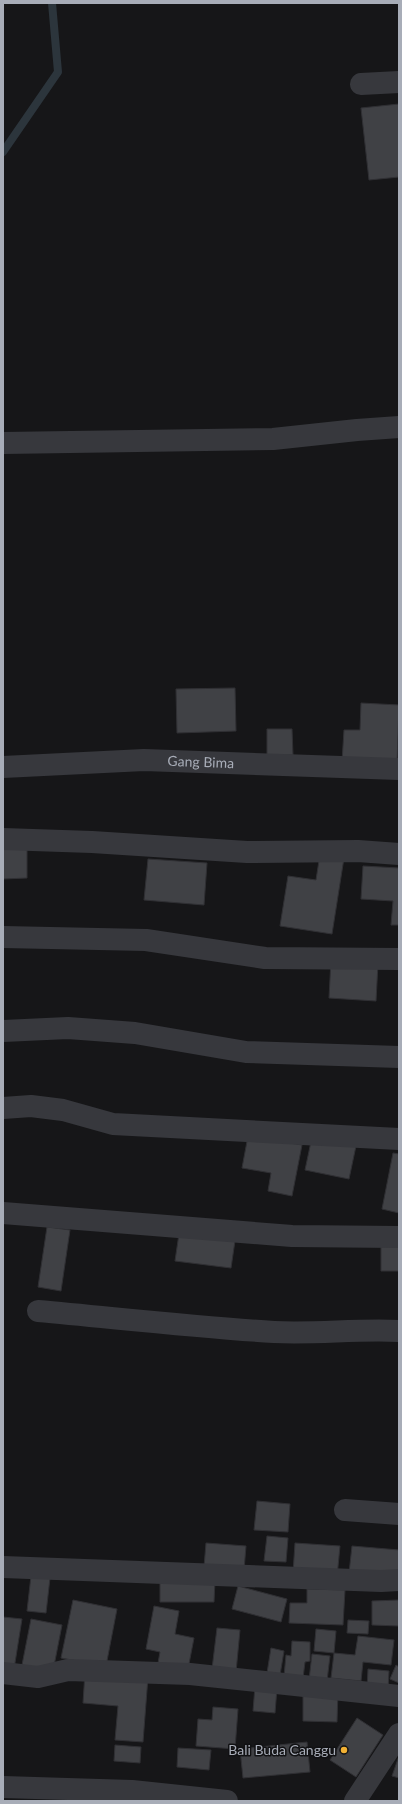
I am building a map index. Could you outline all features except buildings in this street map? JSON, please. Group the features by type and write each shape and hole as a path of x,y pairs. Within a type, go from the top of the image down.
{"street":[{"path":"361,84 399,82"},
{"path":"3,442 273,439 399,427"},
{"name":"Gang Bima","path":"3,767 144,760 399,769"},
{"path":"3,839 92,842 247,852 358,850 399,854"},
{"path":"3,937 146,940 265,958 399,959"},
{"path":"3,1031 68,1028 135,1033 246,1052 399,1057"},
{"path":"3,1108 30,1106 63,1110 114,1124 399,1139"},
{"path":"3,1213 292,1236 399,1237"},
{"path":"38,1311 275,1332 330,1333 381,1330 399,1331"},
{"path":"345,1510 399,1514"},
{"path":"3,1567 381,1581 399,1580"},
{"path":"3,1673 38,1676 68,1670 190,1674 399,1696"},
{"path":"355,1801 397,1740"},
{"path":"3,1787 132,1791 227,1801"}],"waterway":[{"path":"3,152 58,72 52,3"}],"place":[{"name":"Bali Buda Canggu","path":"344,1750"}]}
